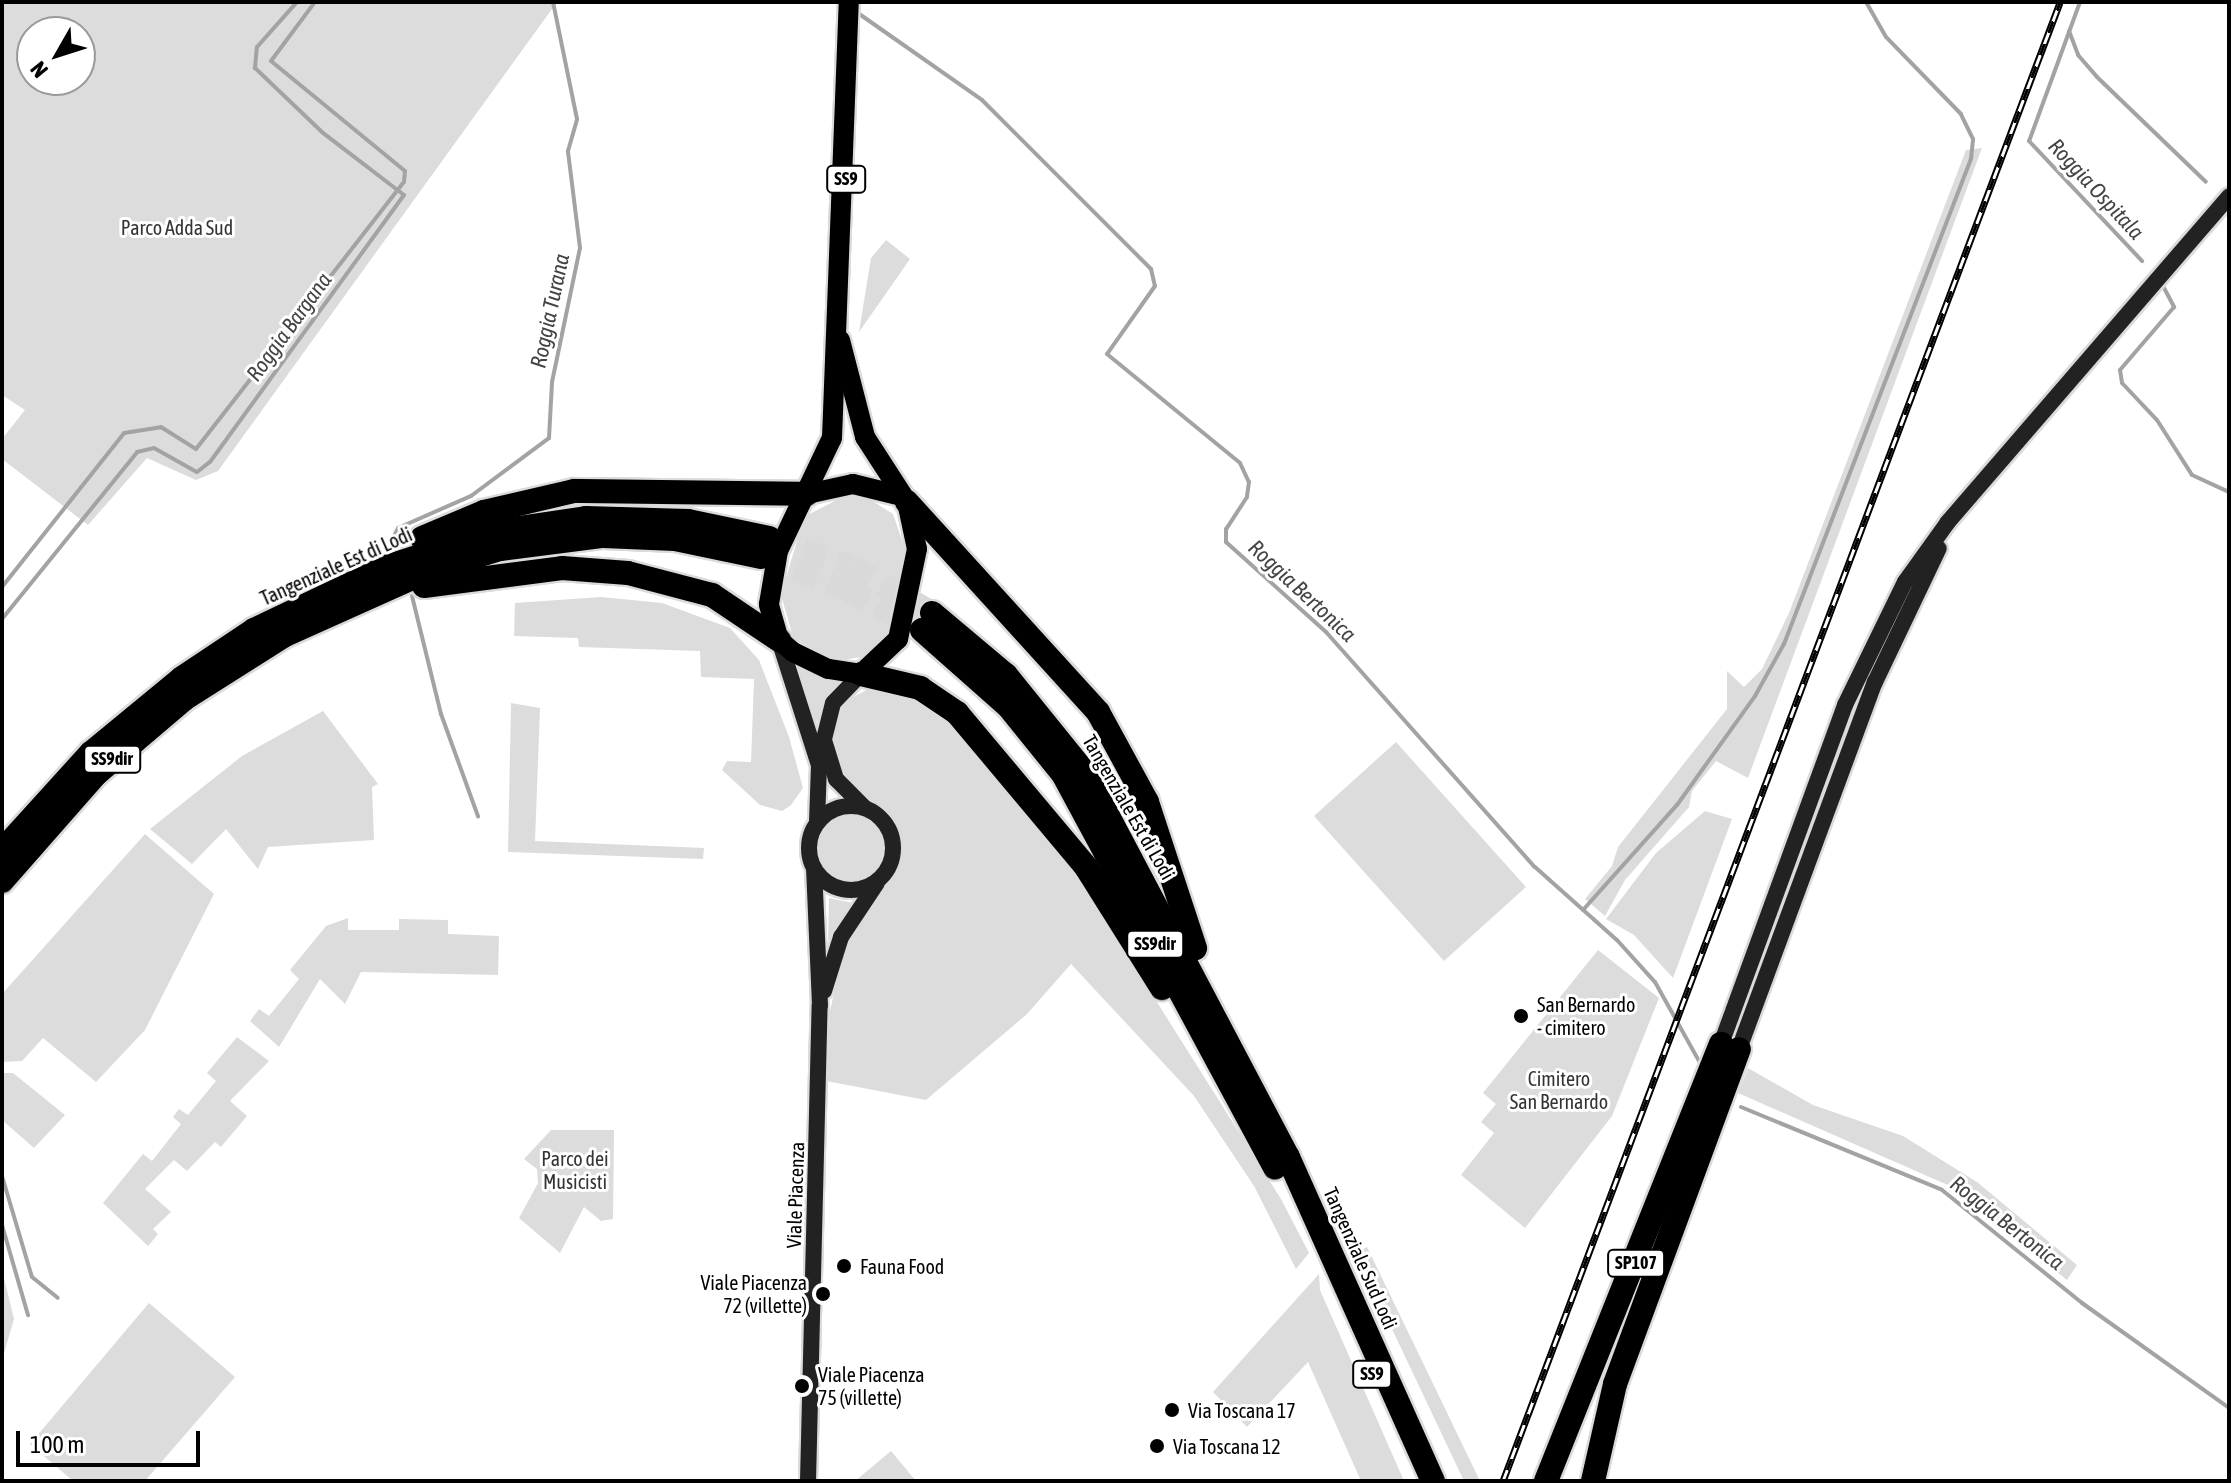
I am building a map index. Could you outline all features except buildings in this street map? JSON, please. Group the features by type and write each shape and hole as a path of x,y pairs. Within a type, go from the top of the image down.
{"highway":[{"path":"297,607 314,587 525,500 612,487 807,494"},
{"path":"904,499 965,573 1066,673 1123,753 1155,824 1230,1064"},
{"name":"Tangenziale Est di Lodi","path":"2,851 122,725 219,652 297,607 423,552 560,520 649,518 765,548 603,536 538,542 428,571 323,616 219,674 153,724 69,802 2,881"},
{"path":"323,616 455,579 596,569 688,585 779,640"},
{"name":"Tangenziale Est di Lodi","path":"927,622 1008,706 1063,774 1230,1064"},
{"path":"861,674 937,697 1011,770 1086,867 1184,1024 1230,1064"},
{"name":"SP107","path":"1546,1481 1730,1046"},
{"name":"SP107","path":"1593,1481 1615,1384 1730,1046"},
{"name":"Tangenziale Sud Lodi","path":"1230,1064 1326,1253 1433,1481"},
{"name":"Tangenziale Sud Lodi","path":"1326,1253 1420,1481"}],"main road":[{"name":"SS9","path":"840,340 849,10"},
{"path":"840,340 865,437 904,499 917,549 909,611 898,639 861,674 811,663 779,640 769,604 773,572 832,438 840,340"},
{"path":"807,494 853,484 904,499"}],"street":[{"name":"SP107","path":"1730,1046 1875,635 1935,538 2229,196"},
{"path":"779,640 819,765 816,824 809,850 814,869 845,890 883,876 892,839 836,779 824,740 833,703 861,674"},
{"path":"816,824 840,807 868,810"},
{"name":"Viale Piacenza","path":"808,1481 820,1005 814,869"},
{"name":"Viale Piacenza","path":"820,1005 841,937 883,876"}],"green space":[{"name":"Parco Adda Sud","path":"2,2 557,2 218,471 196,480 147,458 88,525 2,459 2,439 25,410 2,395"},
{"path":"1982,148 1748,778 1716,761 1692,791 1689,807 1625,880 1605,916 1585,899 1612,866 1618,847 1727,709 1727,671 1744,687 1762,669 1789,613 1966,150"},
{"path":"886,240 910,259 859,332 871,258"},
{"path":"844,496 866,497 893,514 908,558 886,639 862,657 835,661 793,637 781,595 804,517"},
{"path":"601,597 662,603 730,628 759,660 789,737 803,788 791,805 782,811 760,805 722,770 727,761 751,762 754,679 701,677 700,651 579,647 578,638 514,636 515,603"},
{"path":"794,667 842,683 813,726"},
{"path":"872,687 909,692 961,730 1053,837 1281,1199 1309,1253 1296,1269 1254,1186 1194,1096 1071,964 1027,1014 926,1100 826,1081 830,1011 843,953 901,855 892,821 842,778 831,736 846,701"},
{"path":"511,703 540,708 535,841 704,848 703,859 508,852"},
{"path":"323,711 378,784 372,787 374,840 268,847 258,869 226,829 192,864 150,829 242,756"},
{"path":"1396,742 1526,887 1444,961 1314,816"},
{"path":"1705,811 1732,819 1673,978 1634,935 1606,919 1656,853"},
{"path":"845,816 857,816 874,825 881,836 881,860 874,871 857,880 845,880 833,875 824,866 819,854 819,842 824,830 833,821"},
{"path":"145,834 214,894 145,1030 96,1082 43,1038 22,1061 2,1062 2,994"},
{"path":"829,898 853,903 830,941 828,940"},
{"path":"348,918 348,930 399,930 399,919 448,920 448,934 499,936 498,975 361,972 345,1004 320,979 279,1047 250,1021 259,1009 269,1016 299,979 290,970 326,926"},
{"name":"Cimitero San Bernardo","path":"1598,950 1659,998 1612,1116 1525,1228 1461,1175 1494,1133 1481,1122 1496,1104 1483,1093"},
{"path":"237,1037 269,1061 230,1101 247,1116 221,1147 215,1142 187,1171 174,1160 145,1189 171,1212 153,1229 158,1234 148,1246 103,1203 143,1154 152,1161 181,1124 173,1117 179,1109 188,1115 216,1081 207,1073"},
{"path":"1748,1068 1813,1105 1903,1136 1977,1182 2077,1265 2067,1280 1950,1186 1738,1093"},
{"path":"2,1073 13,1073 65,1115 34,1148 2,1120"},
{"name":"Parco dei Musicisti","path":"551,1130 614,1130 613,1219 601,1221 584,1207 560,1253 519,1218 538,1183 537,1169 524,1159"},
{"path":"1367,1247 1480,1481 1464,1481 1356,1253"},
{"path":"2,1270 14,1319 2,1360"},
{"path":"1319,1274 1320,1290 1404,1481 1361,1481 1308,1362 1247,1427 1213,1392"},
{"path":"149,1303 235,1377 145,1481 73,1481 30,1444"},
{"path":"891,1451 916,1481 855,1481"}],"waterway":[{"name":"Roggia Bargana","path":"2,619 137,452 154,448 197,472 210,462 404,195 322,132 255,68 257,47 297,2"},
{"path":"2,587 124,433 161,427 196,449 404,182 405,171 271,61 315,2"},
{"name":"Roggia Turana","path":"391,542 398,528 471,496 549,438 552,382 580,248 568,151 577,119 553,2"},
{"path":"1583,910 1677,805 1755,696 1784,644 1971,159 1973,139 1961,114 1886,37 1866,2"},
{"name":"Roggia Ospitala","path":"2080,2 2029,141 2142,261"},
{"name":"Roggia Bertonica","path":"855,11 982,100 1151,269 1155,286 1107,354 1240,463 1249,482 1247,497 1226,529 1226,542 1326,632 1535,867 1617,940 1655,982 1699,1061"},
{"path":"2069,31 2078,55 2097,77 2206,182"},
{"name":"Roggia Ospitala","path":"2163,286 2174,307 2120,370 2122,383 2157,420 2192,475 2229,492"},
{"name":"Roggia Turana","path":"412,596 441,714 478,816"},
{"name":"Roggia Bertonica","path":"1741,1107 1942,1190 2082,1303 2229,1408"},
{"name":"Roggia Bargana","path":"2,1176 32,1277 58,1298"},
{"path":"2,1225 28,1315"}],"tunnel":[{"path":"769,538 851,567 932,613"},
{"path":"761,557 846,589 922,630"}],"railway":[{"path":"1503,1481 2060,2"}],"place":[{"name":"San Bernardo - cimitero","path":"1521,1016"},
{"name":"Fauna Food","path":"844,1266"},
{"name":"Viale Piacenza 72 (villette)","path":"823,1294"},
{"name":"Viale Piacenza 75 (villette)","path":"802,1386"},
{"name":"Via Toscana 17","path":"1172,1410"},
{"name":"Via Toscana 12","path":"1157,1446"}]}
